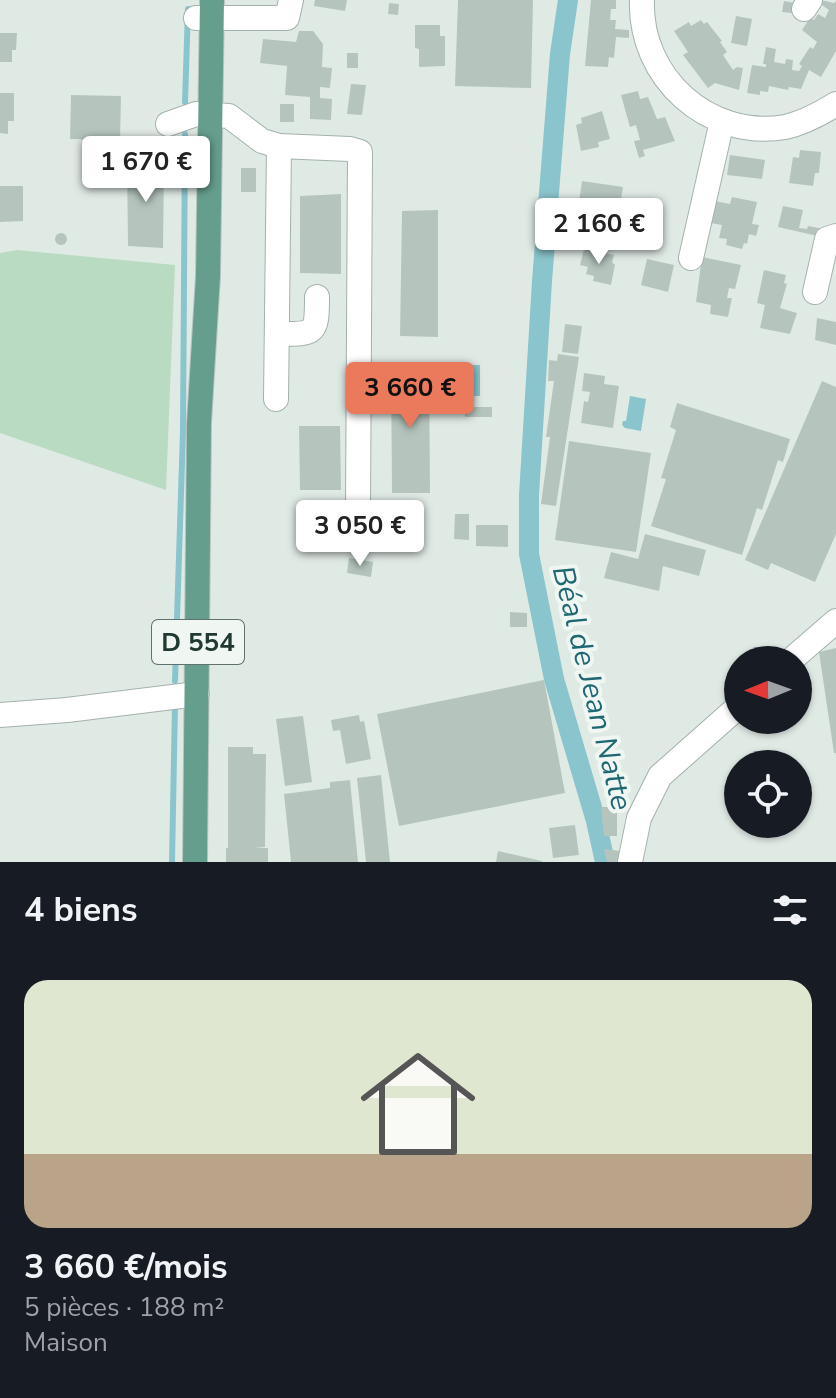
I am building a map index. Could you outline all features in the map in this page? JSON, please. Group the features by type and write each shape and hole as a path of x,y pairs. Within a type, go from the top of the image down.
{"main road":[{"name":"D 554","path":"195,862 199,423 193,276 203,114 204,9"}],"street":[{"path":"204,9 287,18 291,0"},
{"path":"642,0 645,38 664,78 692,106 722,121 762,128 801,123 836,104"},
{"path":"168,124 203,114 229,116 262,141 279,146 360,152 358,510"},
{"path":"691,258 722,121"},
{"path":"276,399 279,146"},
{"path":"815,292 827,239 836,236"},
{"path":"277,334 299,334 312,330 317,324 317,297"},
{"path":"807,646 836,621"},
{"path":"0,715 197,694"},
{"path":"630,862 639,818 660,776 724,719"}],"green space":[{"path":"17,250 175,265 166,490 0,433 0,253"}],"water":[{"path":"465,365 480,365 480,396 465,396"},
{"path":"630,396 646,399 641,431 622,425 626,421"}],"building":[{"path":"315,0 347,0 345,11 314,6"},
{"path":"458,0 533,0 531,88 455,86"},
{"path":"591,0 616,0 616,9 611,9 610,20 616,20 615,29 629,30 629,38 616,37 614,58 609,57 608,67 585,66"},
{"path":"821,0 836,1 836,51 821,77 809,70 801,89 769,86 768,92 760,91 760,95 747,93 752,65 766,67 763,64 766,47 776,49 774,62 785,64 786,59 793,60 792,70 799,71 802,66 799,64 817,42 802,30 810,18 814,20 818,14 825,18 829,10 819,3"},
{"path":"784,1 794,3 792,13 782,12"},
{"path":"389,3 399,4 398,15 388,14"},
{"path":"736,16 752,19 747,46 731,43"},
{"path":"701,20 704,24 707,22 722,41 727,52 723,55 733,70 743,68 739,90 715,83 708,88 683,55 688,52 674,31 689,22 691,26"},
{"path":"415,25 440,25 440,36 445,36 445,66 419,67"},
{"path":"299,31 313,31 323,44 322,67 332,68 330,88 320,87 320,98 332,99 331,120 310,119 310,97 285,95 287,66 260,63 263,39 296,42"},
{"path":"0,33 17,33 12,62 0,62"},
{"path":"347,53 358,53 358,68 347,68"},
{"path":"351,84 366,85 362,115 347,114"},
{"path":"638,91 640,99 648,97 657,119 665,117 675,141 643,150 645,156 639,158 634,141 640,140 636,125 630,127 621,95"},
{"path":"0,93 14,93 14,121 8,121 8,134 0,133"},
{"path":"71,95 121,96 120,140 70,139"},
{"path":"280,104 294,104 294,122 280,122"},
{"path":"602,111 610,139 598,142 599,147 581,151 576,125 582,123 581,118"},
{"path":"800,150 821,152 819,173 815,173 813,186 789,183 793,157 799,158"},
{"path":"730,155 765,160 762,179 727,175"},
{"path":"127,162 164,162 163,248 128,246"},
{"path":"241,168 256,168 256,192 241,192"},
{"path":"582,181 623,187 619,212 612,211 610,225 577,217"},
{"path":"0,186 23,186 23,221 0,222"},
{"path":"341,194 341,274 300,273 300,196"},
{"path":"732,197 757,202 752,224 759,225 756,236 749,234 747,244 744,243 742,249 726,245 727,239 719,238 722,225 710,223 715,201 730,204"},
{"path":"628,204 638,206 635,221 625,219"},
{"path":"783,206 803,210 799,228 824,229 822,237 778,227"},
{"path":"438,210 438,337 400,336 402,211"},
{"path":"61,233 67,239 61,245 55,239"},
{"path":"584,249 614,255 611,285 593,281 594,276 586,274 588,267 580,265"},
{"path":"702,257 741,265 735,289 729,288 727,298 732,298 728,317 710,314 711,305 696,302"},
{"path":"647,259 674,265 668,292 641,285"},
{"path":"764,270 786,275 784,283 787,284 780,308 797,313 790,334 760,328 765,305 757,303"},
{"path":"817,318 836,322 836,345 815,340"},
{"path":"565,324 582,326 578,354 562,352"},
{"path":"558,354 579,357 556,506 541,504 554,381 548,381 549,360 557,361"},
{"path":"391,367 429,367 430,493 392,493"},
{"path":"584,373 605,376 604,384 619,386 613,428 581,423 584,401 588,402 590,392 582,391"},
{"path":"822,381 836,387 836,534 815,582 771,563 768,570 745,560"},
{"path":"677,403 790,439 783,462 778,460 762,510 757,508 742,555 651,526 666,479 661,478 676,430 670,427"},
{"path":"464,407 492,407 492,417 465,417"},
{"path":"299,426 340,426 341,490 300,490"},
{"path":"569,441 651,453 636,552 555,540"},
{"path":"455,514 469,514 469,540 454,539"},
{"path":"476,525 508,525 508,547 476,546"},
{"path":"645,534 706,550 699,576 663,566 659,591 604,578 611,552 638,559"},
{"path":"349,558 373,562 371,577 347,573"},
{"path":"510,612 527,613 527,627 510,627"},
{"path":"836,648 836,753 834,753 819,652"},
{"path":"544,680 565,793 399,826 377,714"},
{"path":"359,715 360,722 364,721 371,759 346,764 340,730 333,731 331,720"},
{"path":"303,716 312,782 285,786 276,719"},
{"path":"228,747 253,747 253,754 266,754 265,847 253,848 268,848 268,862 226,862"},
{"path":"381,775 390,862 366,862 357,778"},
{"path":"350,780 358,862 291,862 284,794 330,788 330,782"},
{"path":"601,807 617,807 617,836 604,836"},
{"path":"575,825 579,855 553,858 549,828"},
{"path":"604,849 621,851 617,862 607,862"},
{"path":"498,851 542,861 542,862 496,862"}],"waterway":[{"name":"Béal de Jean Natte","path":"568,0 560,54 542,281 529,495 529,554 554,679 605,862"},
{"path":"185,102 188,9"},
{"path":"175,681 183,432 185,134"},
{"path":"172,862 175,704"}]}
